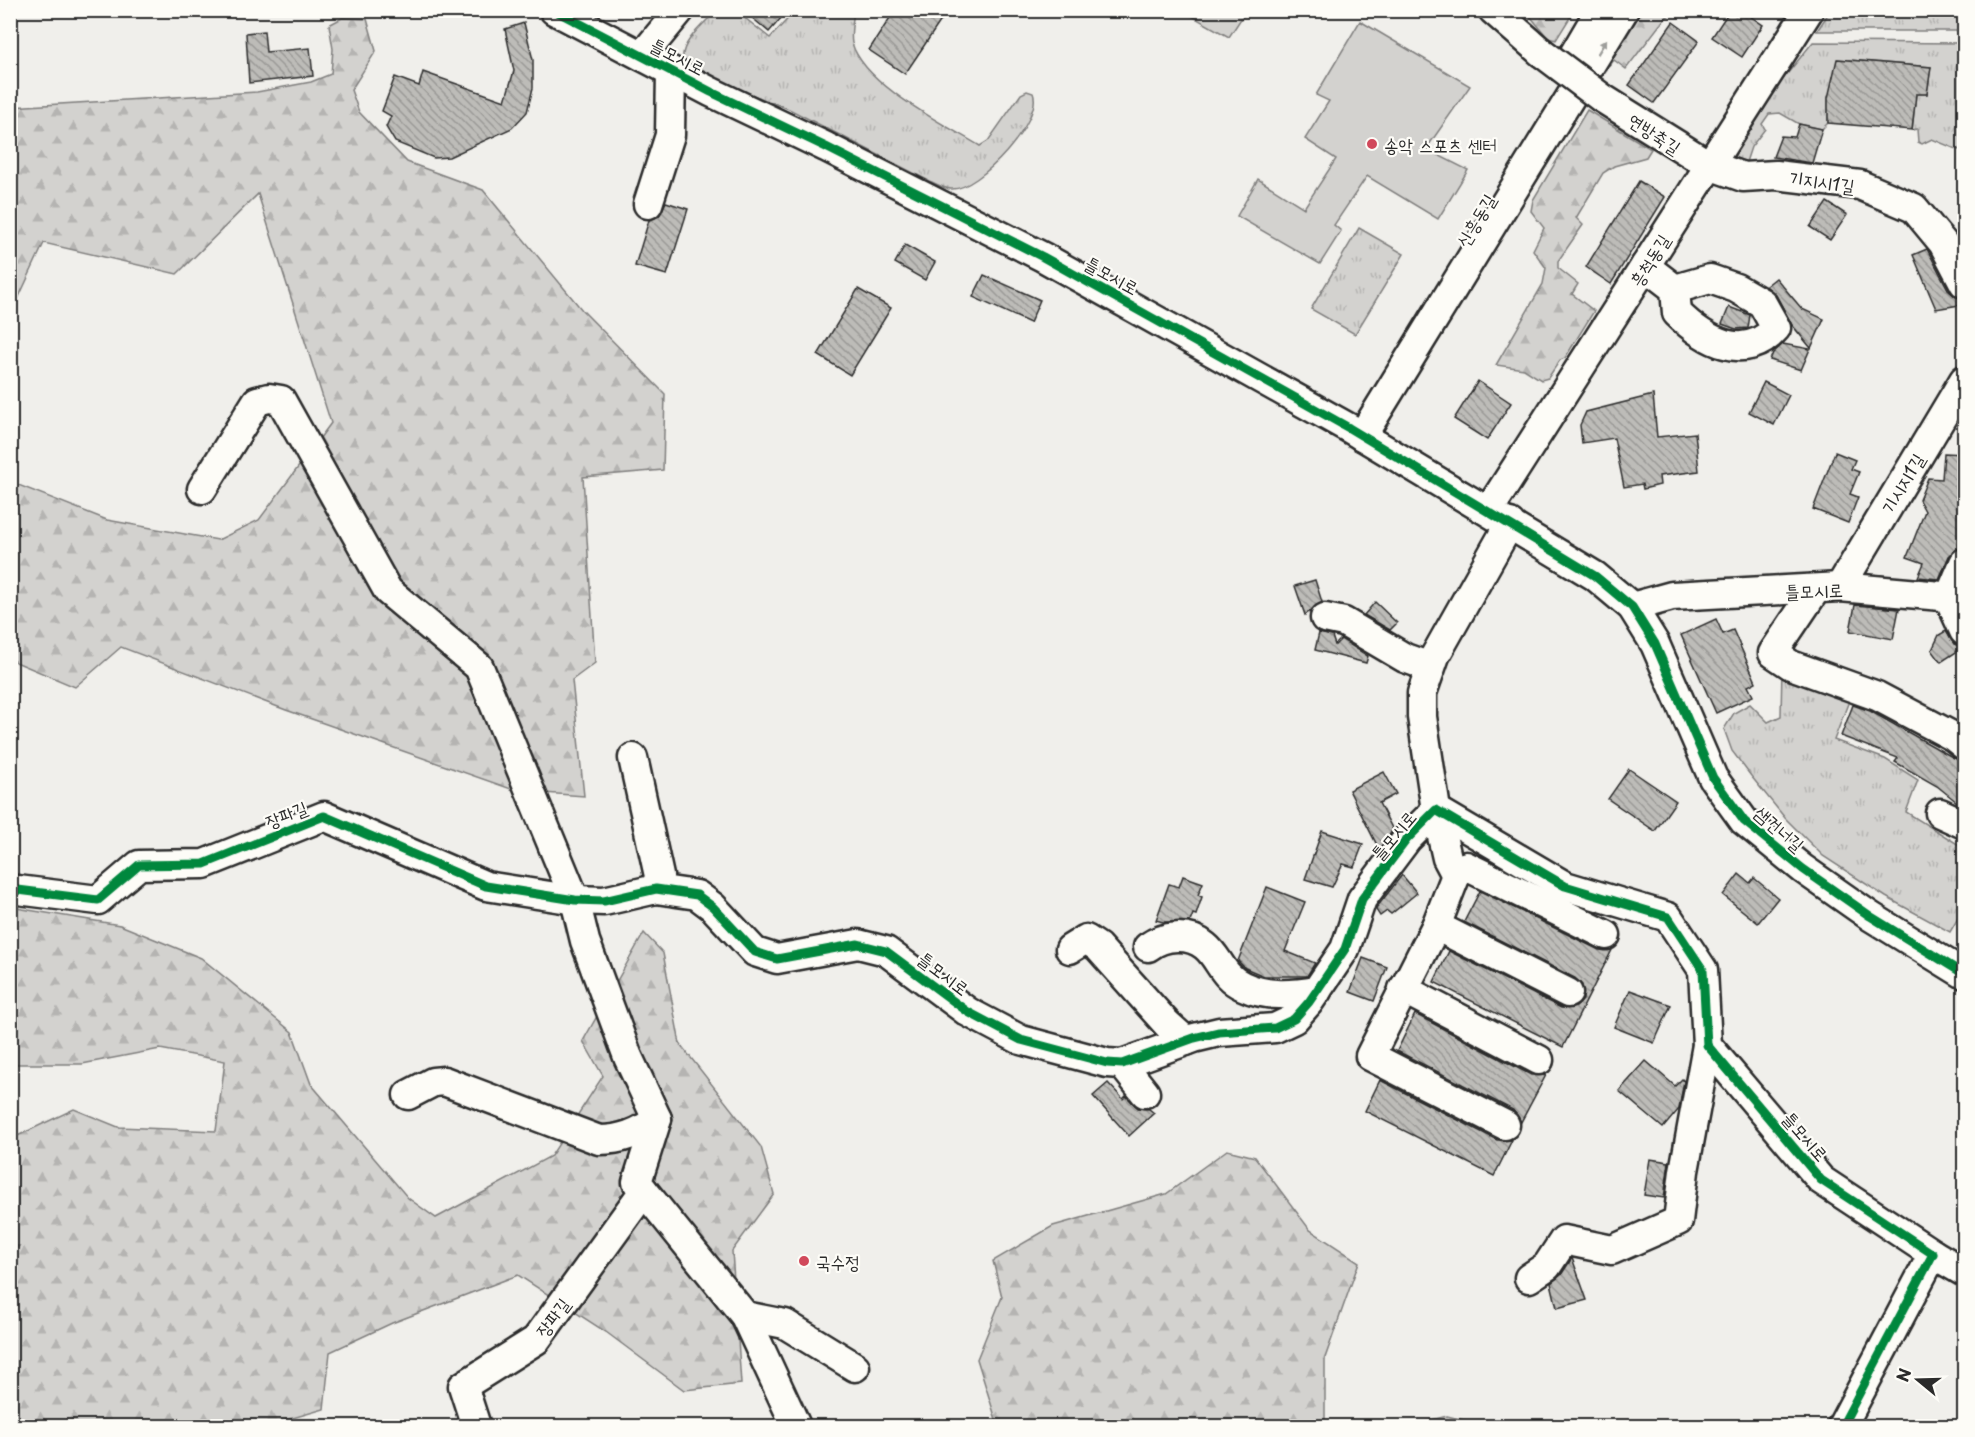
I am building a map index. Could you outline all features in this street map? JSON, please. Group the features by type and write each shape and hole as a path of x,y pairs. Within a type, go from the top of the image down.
{"street":[{"name":"틀모시로","path":"554,10 671,72 1043,257 1355,432 1500,517 1595,576 1632,607 1672,596 1828,588 1957,598"},
{"path":"1492,10 1525,32"},
{"name":"신흥동길","path":"1355,432 1600,10"},
{"path":"1355,432 1624,10"},
{"name":"흥척동길","path":"1500,517 1645,266 1809,10"},
{"path":"642,56 677,11"},
{"name":"연방축길","path":"1525,32 1602,98 1709,165"},
{"path":"648,204 670,135 671,72"},
{"name":"기지시1길","path":"1709,165 1743,177 1776,175 1860,185 1914,208 1943,243 1965,283"},
{"path":"1645,266 1675,289"},
{"name":"기시지1길","path":"1965,380 1828,588 1773,653 1791,665 1877,696 1954,737 1965,746"},
{"path":"202,489 257,401 269,398 281,400 388,591 479,667 575,900 585,941 628,1057 657,1119 637,1182 745,1316 796,1426"},
{"name":"틀모시로","path":"1436,810 1422,717 1422,693 1430,667 1500,517"},
{"path":"1965,563 1957,598 1965,631"},
{"name":"샘건너길","path":"1632,607 1656,644 1713,777 1744,821 1803,869 1870,916 1965,974"},
{"path":"1325,618 1344,622 1405,658 1430,667"},
{"path":"633,758 659,876 656,889"},
{"name":"틀모시로","path":"656,889 697,895 713,907 755,952 777,959 858,944 886,951 968,1012 1021,1040 1107,1063 1122,1064 1219,1032 1275,1028 1294,1019 1317,991 1345,949 1362,899 1407,838 1436,810"},
{"name":"틀모시로","path":"1436,810 1565,886 1668,917 1703,969 1707,1045 1684,1171 1678,1221 1612,1250 1564,1240 1547,1266 1529,1278"},
{"path":"1436,810 1447,858 1456,875"},
{"name":"장파길","path":"10,889 98,900 139,865 204,864 324,816 486,886 575,900 604,900 656,889"},
{"path":"1504,1125 1370,1056 1436,926 1456,875 1466,866 1606,935"},
{"path":"1436,926 1568,993"},
{"path":"1148,946 1159,938 1179,937 1206,946 1227,976 1242,986 1260,993 1317,991"},
{"path":"1070,949 1086,939 1098,947 1167,1024 1186,1041"},
{"path":"1403,988 1539,1060"},
{"name":"틀모시로","path":"1707,1045 1821,1180 1933,1254 1965,1272"},
{"path":"1122,1064 1145,1093"},
{"path":"408,1095 433,1082 444,1081 598,1140 614,1140 644,1130 657,1119"},
{"name":"장파길","path":"476,1426 463,1386 536,1340 644,1191"},
{"path":"1842,1426 1933,1254"},
{"path":"745,1316 785,1324 855,1367"}],"green space":[{"path":"1246,10 1229,37 1183,11"},
{"path":"716,11 736,11 770,38 795,11 854,11 852,43 859,59 872,74 907,102 980,146 988,141 1021,94 1027,91 1033,93 1034,105 1019,135 1007,152 992,166 963,187 945,188 789,109 725,84 683,60 685,46 689,40"},
{"path":"1526,11 1574,11 1556,40 1548,38"},
{"path":"1642,11 1676,11 1665,18 1626,69 1614,60 1599,80 1598,76"},
{"path":"1830,11 1964,11 1964,31 1817,31"},
{"path":"342,18 367,19 376,51 351,90 359,112 407,162 483,190 582,310 665,394 663,470 583,477 595,663 572,680 584,796 517,791 286,710 121,647 75,687 11,660 11,482 107,520 218,540 259,520 331,423 258,194 177,274 44,243 11,314 11,107 257,92 311,82 331,74 333,49 329,25"},
{"name":"송악 스포츠 센터","path":"1360,21 1470,86 1426,149 1468,170 1438,219 1367,176 1334,225 1341,231 1320,264 1237,216 1258,179 1304,208 1336,159 1305,139 1329,101 1316,95"},
{"path":"1813,42 1964,43 1964,146 1958,150 1932,139 1922,144 1918,142 1917,129 1912,130 1916,94 1927,94 1931,67 1838,59 1847,99 1828,97 1828,123 1822,129 1799,124 1780,113 1769,114 1762,124 1765,129 1751,147 1743,171 1725,159 1766,100"},
{"path":"1587,110 1651,149 1646,157 1614,166 1603,173 1576,218 1583,225 1558,261 1558,268 1578,284 1572,294 1594,311 1565,358 1560,360 1548,378 1541,380 1524,369 1496,365 1543,284 1546,268 1533,250 1544,228 1531,211 1533,200"},
{"path":"1359,228 1404,254 1355,334 1311,309"},
{"path":"1782,668 1852,693 1834,740 1885,759 1918,780 1906,812 1964,848 1964,908 1950,932 1886,897 1823,856 1785,818 1732,751 1724,729 1734,713 1750,704 1768,722 1781,716"},
{"path":"10,907 120,925 201,958 292,1032 311,1084 408,1198 436,1218 551,1156 603,1076 583,1041 644,933 663,953 680,1044 761,1147 774,1194 732,1251 741,1384 684,1390 606,1332 518,1275 392,1323 330,1352 324,1409 265,1426 11,1426 10,1256 19,1246 11,1246 11,1139 74,1109 118,1127 216,1131 225,1061 160,1049 82,1064 11,1064"},
{"path":"1227,1150 1255,1157 1310,1230 1359,1262 1325,1358 1325,1426 998,1426 977,1359 1002,1297 993,1261 1053,1226 1166,1194"},
{"path":"1447,1416 1489,1426 1408,1426"}],"building":[{"path":"743,10 788,10 769,32"},
{"path":"895,10 948,10 905,74 869,50"},
{"path":"1730,10 1741,10 1763,25 1742,57 1712,37"},
{"path":"1673,22 1699,41 1654,103 1629,85"},
{"path":"524,23 533,60 533,88 527,112 512,128 449,157 434,158 395,142 386,127 391,116 382,111 395,77 419,86 423,72 505,101 514,71 505,29"},
{"path":"264,31 266,52 310,48 313,76 249,83 246,33"},
{"path":"1837,59 1931,67 1927,94 1916,94 1912,130 1828,123 1828,98"},
{"path":"1799,124 1822,129 1812,163 1773,157 1781,136 1795,137"},
{"path":"1639,181 1665,197 1611,284 1586,267"},
{"path":"666,202 688,209 667,275 635,266 649,220 659,216"},
{"path":"1827,202 1847,215 1830,240 1810,227"},
{"path":"905,245 935,262 925,280 895,263"},
{"path":"1927,249 1949,291 1956,297 1965,299 1965,304 1936,309 1913,255"},
{"path":"984,275 1040,300 1030,323 973,297"},
{"path":"1776,278 1802,309 1824,319 1811,348 1792,325 1776,295 1766,286"},
{"path":"858,289 891,308 850,375 818,355"},
{"path":"1729,307 1750,315 1748,328 1736,329 1722,324"},
{"path":"1783,344 1810,349 1801,370 1770,360 1773,353"},
{"path":"1478,381 1511,403 1487,440 1454,419"},
{"path":"1764,382 1789,395 1774,425 1749,412"},
{"path":"1653,395 1657,437 1695,433 1699,471 1659,476 1660,485 1643,489 1642,484 1624,487 1614,438 1582,443 1580,425 1586,412"},
{"path":"1835,452 1855,460 1851,469 1859,472 1850,494 1858,497 1848,523 1813,509"},
{"path":"1944,453 1965,454 1965,531 1959,548 1949,556 1939,579 1918,577 1924,563 1907,557 1925,511 1919,500 1928,478 1942,479"},
{"path":"1315,580 1322,602 1305,615 1295,586"},
{"path":"1375,602 1397,623 1390,630 1364,615"},
{"path":"1855,605 1899,609 1893,639 1850,631"},
{"path":"1716,619 1723,634 1733,630 1756,682 1748,686 1753,696 1716,713 1681,635"},
{"path":"1946,631 1954,644 1964,647 1941,662 1932,650 1939,635"},
{"path":"1319,633 1332,636 1335,645 1341,639 1368,656 1366,663 1315,650"},
{"path":"1853,705 1870,711 1954,758 1965,761 1965,792 1957,802 1937,786 1895,762 1898,758 1841,736"},
{"path":"1629,769 1676,801 1655,831 1608,799"},
{"path":"1384,772 1396,794 1379,803 1393,830 1379,849 1349,790"},
{"path":"1322,831 1363,844 1354,867 1343,864 1332,887 1305,879"},
{"path":"1739,874 1750,883 1754,878 1778,898 1758,923 1723,895"},
{"path":"1402,875 1417,893 1391,914 1387,911 1380,916 1376,910 1377,907"},
{"path":"1183,876 1203,883 1198,895 1202,897 1196,915 1193,914 1190,922 1156,920 1169,884 1179,887"},
{"path":"1267,887 1305,902 1285,951 1315,963 1307,976 1264,976 1245,968 1238,961"},
{"path":"1480,891 1599,950 1612,950 1563,1047 1434,982 1449,951 1561,1008 1576,1007 1583,1000 1582,985 1575,978 1464,922"},
{"path":"1363,958 1387,967 1374,1001 1350,992"},
{"path":"1630,990 1671,1005 1654,1043 1614,1027"},
{"path":"1415,1014 1531,1075 1546,1075 1521,1122 1513,1110 1397,1051"},
{"path":"1646,1061 1675,1086 1682,1079 1684,1081 1679,1109 1663,1128 1619,1091"},
{"path":"1380,1080 1497,1140 1512,1140 1494,1176 1365,1111"},
{"path":"1108,1083 1123,1099 1126,1096 1138,1108 1149,1109 1154,1113 1129,1136 1093,1096"},
{"path":"1650,1159 1669,1162 1664,1198 1644,1195"},
{"path":"1572,1258 1587,1300 1557,1308 1551,1283 1561,1275"}],"cycle path":[{"path":"554,10 711,92 826,147 1043,257 1349,428 1595,576 1632,607 1655,644 1713,778 1744,821 1803,869 1870,916 1964,974"},
{"path":"10,889 98,900 139,865 204,864 324,816 486,886 575,900 604,901 656,889 697,895 713,907 755,952 777,959 858,944 886,951 968,1012 1021,1040 1107,1063 1122,1064 1194,1038 1219,1032 1275,1028 1294,1019 1309,1002 1345,949 1362,899 1407,839 1436,810 1565,886 1668,917 1703,970 1707,1045 1821,1180 1933,1254 1842,1426"}],"place":[{"name":"송악 스포츠 센터","path":"1372,144"},
{"name":"국수정","path":"804,1261"}]}
